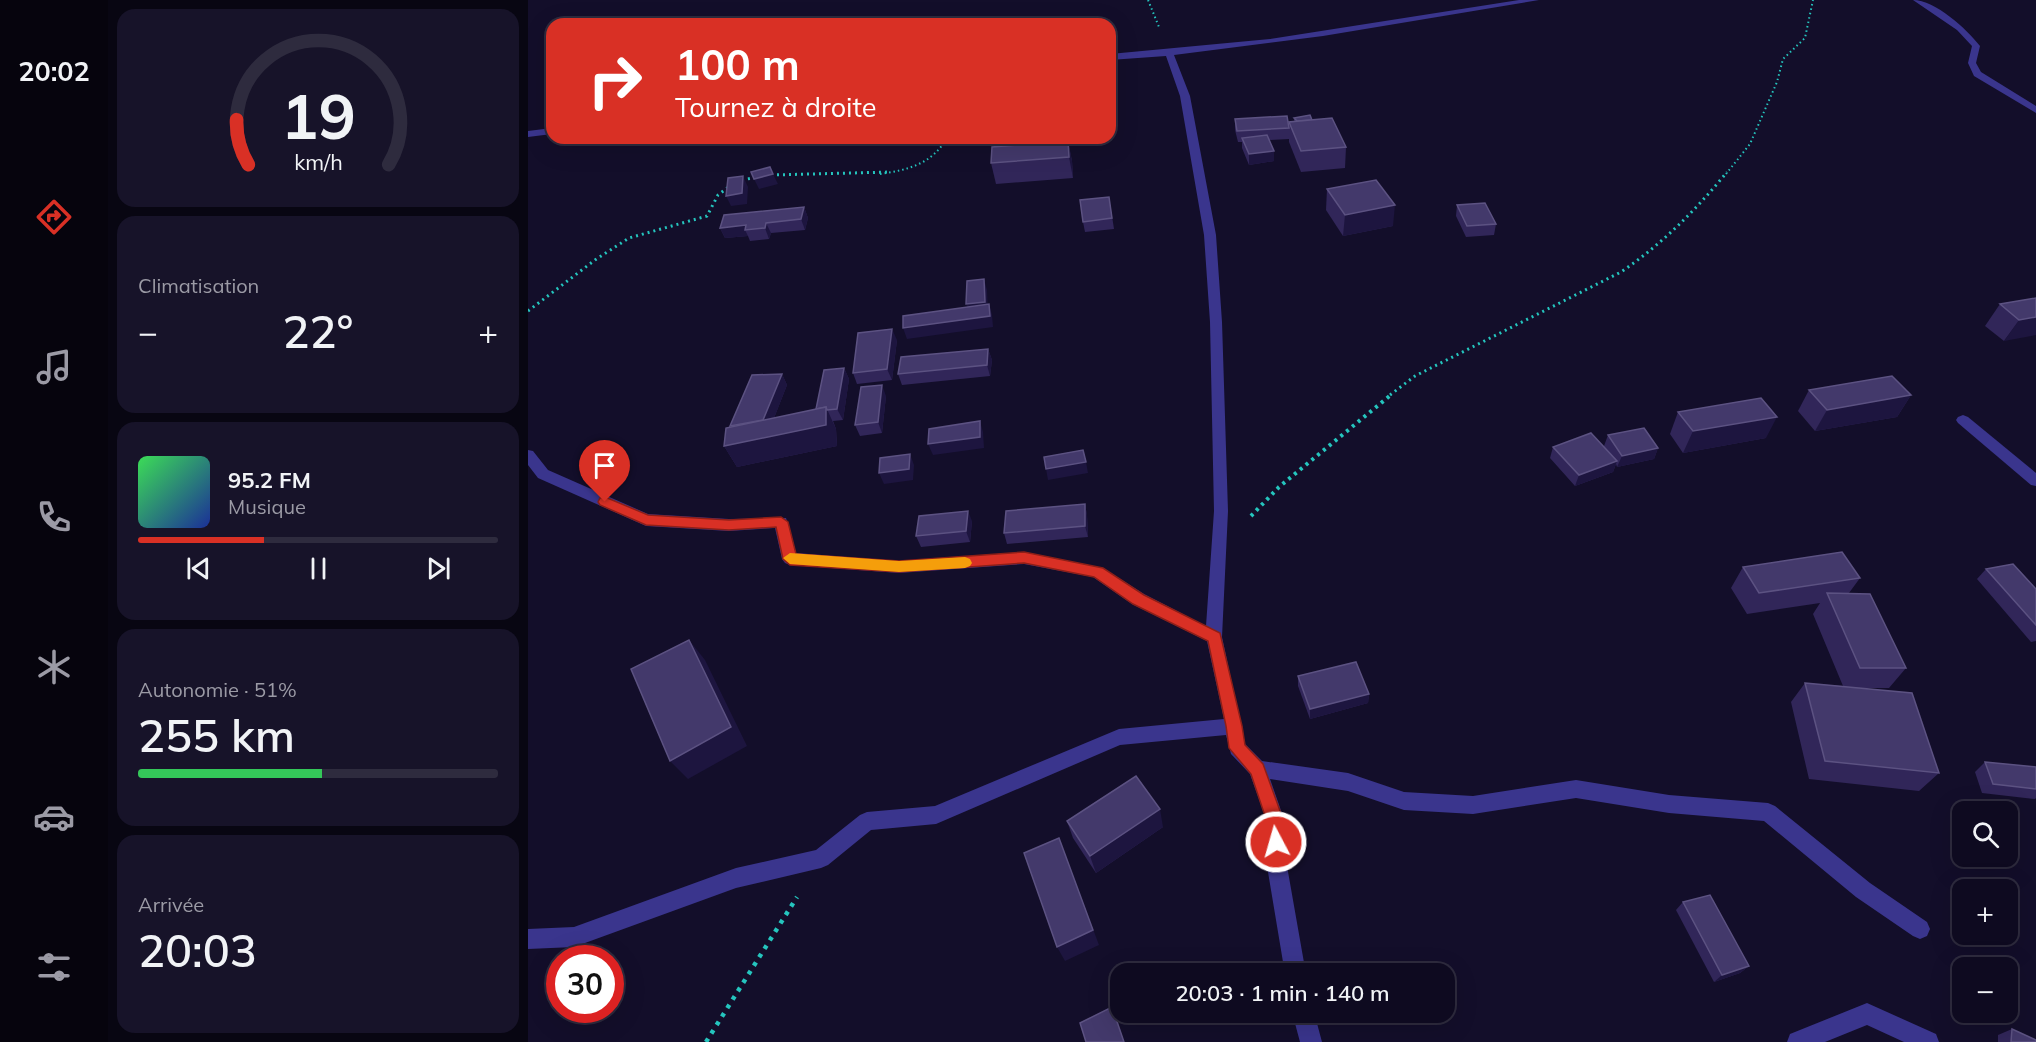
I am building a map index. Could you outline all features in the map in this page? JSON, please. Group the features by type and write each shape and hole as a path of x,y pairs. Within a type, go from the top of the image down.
{"street":[{"path":"1116,57 1170,55 1340,32 1536,0"},
{"path":"1917,0 1960,28 1976,46 1972,63 1977,74 2036,110"},
{"path":"1170,55 1185,96 1210,235 1221,511 1214,637 1237,748 1257,770 1275,819 1277,866 1294,963"},
{"path":"528,134 546,132"},
{"path":"1963,420 2036,481"},
{"path":"528,455 543,474 646,520 729,525 781,522 790,559 899,567 1024,558 1098,572 1138,599 1214,637"},
{"path":"528,939 574,937 736,878 821,858 867,822 936,815 1119,737 1234,726"},
{"path":"1257,770 1348,782 1404,801 1473,805 1576,789 1669,804 1768,812 1863,890 1920,928"},
{"path":"1798,1042 1867,1014 1928,1042"},
{"path":"1306,1023 1311,1042"}],"path":[{"path":"1218,548 1279,487 1352,425 1415,376 1621,272 1649,253 1694,213 1750,144 1777,82 1783,60 1805,38 1813,0"},
{"path":"739,180 788,173 868,174 911,168 936,154 943,144"},
{"path":"528,311 595,260 629,238 707,216 718,195 732,185"},
{"path":"706,1042 747,980 821,858"}],"building":[{"path":"1310,115 1312,120 1297,121 1294,118"},
{"path":"1287,116 1289,128 1237,131 1235,119"},
{"path":"1332,118 1346,147 1301,151 1289,122"},
{"path":"1267,135 1274,151 1249,154 1242,138"},
{"path":"1068,144 1069,157 991,163 992,147"},
{"path":"770,167 773,174 754,179 751,172"},
{"path":"743,176 742,193 726,196 728,178"},
{"path":"1376,180 1395,205 1345,215 1327,189"},
{"path":"1109,197 1112,218 1083,222 1080,200"},
{"path":"1485,203 1496,224 1467,226 1457,205"},
{"path":"804,207 801,219 766,223 765,228 745,230 746,225 720,228 724,215"},
{"path":"984,279 985,302 966,304 967,281"},
{"path":"2036,298 2036,317 2019,320 2000,304"},
{"path":"989,304 990,316 903,328 903,316"},
{"path":"892,329 887,369 853,373 858,333"},
{"path":"988,349 987,365 898,374 901,357"},
{"path":"844,368 837,409 827,410 826,407 816,409 824,370"},
{"path":"782,374 763,420 730,426 752,375"},
{"path":"1892,376 1911,395 1827,410 1809,390"},
{"path":"882,385 878,422 855,425 861,387"},
{"path":"1761,398 1777,417 1693,431 1678,412"},
{"path":"826,407 826,425 724,446 726,428"},
{"path":"980,421 980,437 928,444 929,429"},
{"path":"1644,428 1658,448 1622,456 1608,435"},
{"path":"1591,433 1617,461 1579,475 1553,447"},
{"path":"1083,450 1086,462 1046,469 1044,457"},
{"path":"910,454 909,469 879,473 880,458"},
{"path":"1085,504 1085,526 1004,533 1006,511"},
{"path":"968,511 966,531 916,536 919,516"},
{"path":"1842,552 1860,578 1759,593 1743,567"},
{"path":"2013,564 2036,589 2036,625 1986,569"},
{"path":"1827,593 1870,594 1906,668 1860,668"},
{"path":"689,640 731,727 670,761 631,669"},
{"path":"1356,662 1369,694 1310,709 1298,676"},
{"path":"1805,683 1912,693 1939,773 1825,761"},
{"path":"1985,762 2036,767 2036,789 1993,784"},
{"path":"1136,776 1160,809 1090,856 1067,821"},
{"path":"1059,838 1093,930 1057,947 1024,853"},
{"path":"1710,895 1749,966 1722,975 1683,902"},
{"path":"1110,1008 1110,1023 1117,1023 1124,1042 1086,1042 1080,1023"},
{"path":"2012,1029 2036,1040 2036,1042 2011,1042"}],"slow traffic":[{"path":"790,558 899,567 965,563"}],"route":[{"path":"605,502 646,520 729,525 781,522 790,559 899,567 1024,558 1098,572 1138,599 1214,637 1237,748 1257,770 1275,819 1276,842"}]}
